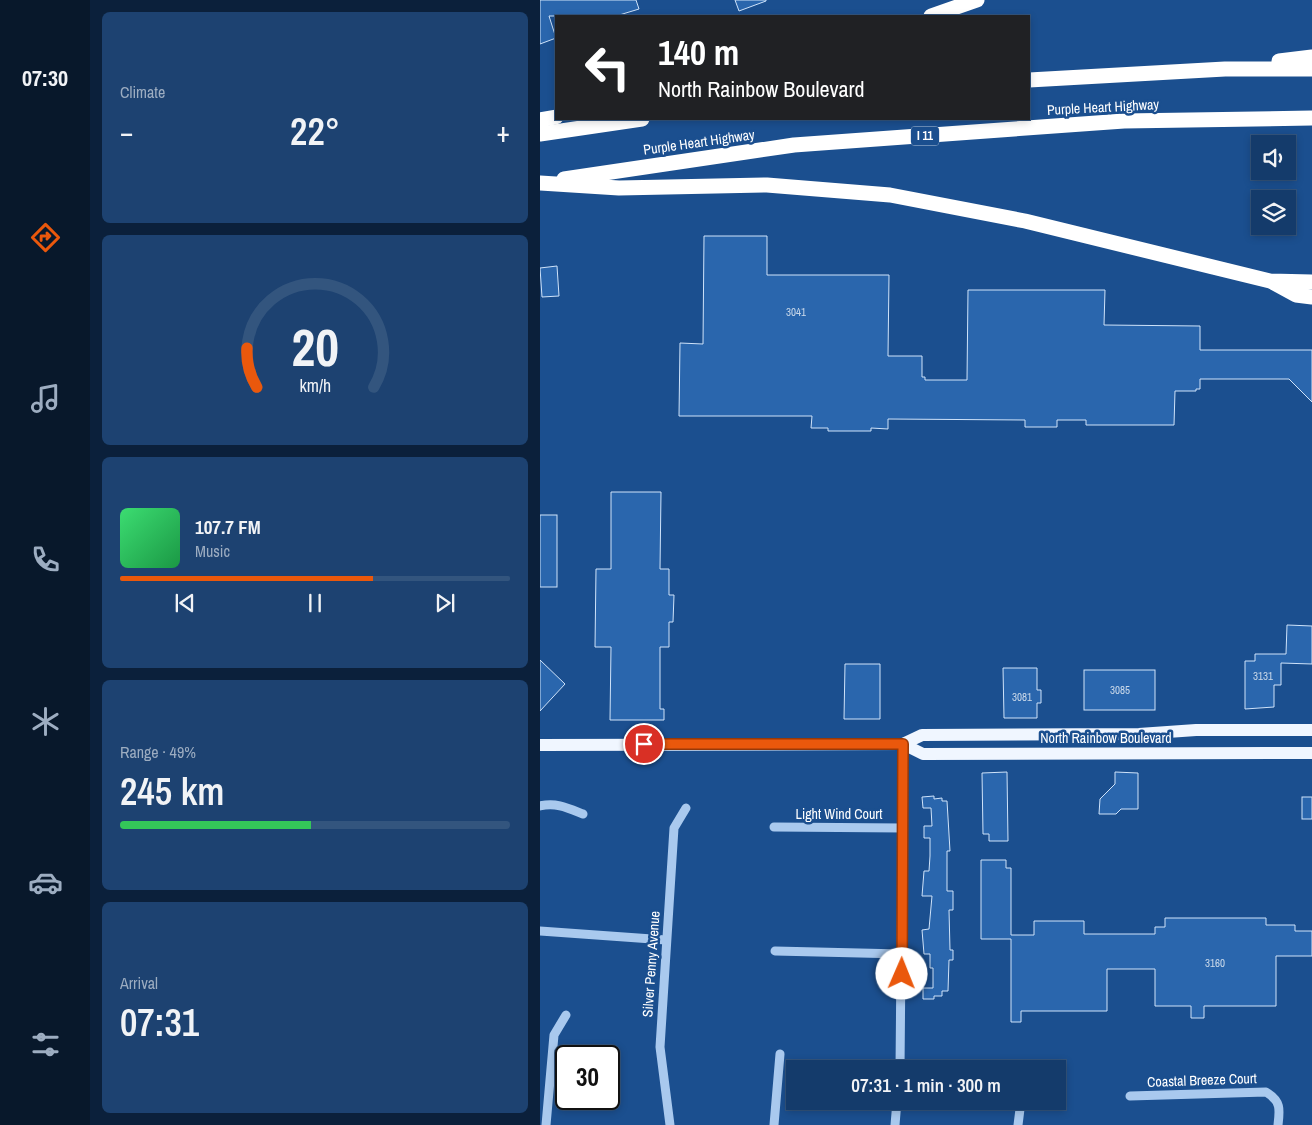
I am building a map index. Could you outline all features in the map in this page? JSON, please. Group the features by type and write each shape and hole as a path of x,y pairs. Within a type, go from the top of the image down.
{"highway":[{"path":"934,15 977,0"},
{"path":"1225,69 1312,57"},
{"path":"1030,80 1225,69 1312,69"},
{"path":"540,120 555,117"},
{"name":"Purple Heart Highway","path":"540,183 794,146 1124,121 1312,118"},
{"path":"540,134 635,120"},
{"path":"540,183 618,188 767,185 890,196 1025,221 1270,281 1312,282"},
{"path":"1270,281 1296,295 1312,296"}],"main road":[{"name":"North Rainbow Boulevard","path":"540,744 903,744 922,735 1138,734 1196,730 1312,730"},
{"path":"1059,753 1060,735"},
{"name":"North Rainbow Boulevard","path":"903,744 923,754 1312,753"}],"street":[{"path":"900,1060 903,744"},
{"path":"540,806 549,804 561,805 583,814"},
{"name":"Silver Penny Avenue","path":"670,1125 660,1047 674,828 686,808"},
{"name":"Light Wind Court","path":"774,827 903,828"},
{"path":"540,931 666,940"},
{"path":"775,951 902,954"},
{"path":"546,1125 554,1035 566,1015"},
{"path":"774,1125 780,1054"},
{"name":"Coastal Breeze Court","path":"1130,1096 1266,1092 1276,1098 1280,1108 1278,1125"},
{"path":"896,1125 897,1110"},
{"path":"1018,1125 1020,1110"}],"building":[{"path":"540,0 636,0 639,9 619,15 549,16 555,38 540,44"},
{"path":"735,0 766,0 766,1 739,11"},
{"path":"704,236 767,236 767,275 889,275 888,356 922,356 922,377 925,377 925,380 967,380 968,290 1105,290 1104,325 1200,326 1200,350 1312,350 1312,402 1289,379 1200,379 1200,389 1196,389 1196,391 1175,391 1174,425 1086,425 1086,420 1057,420 1057,427 1025,427 1025,420 888,419 888,429 871,428 871,431 828,431 828,428 811,428 812,416 679,416 680,343 703,344"},
{"path":"557,266 559,296 542,297 540,268"},
{"path":"611,492 661,492 660,569 669,569 669,595 674,595 673,622 669,622 669,647 660,647 660,709 664,709 664,720 610,720 611,647 595,647 596,569 611,569"},
{"path":"540,515 557,515 557,587 540,587"},
{"path":"1287,625 1312,626 1312,664 1281,663 1281,685 1274,685 1274,707 1245,709 1245,661 1255,661 1255,654 1286,654"},
{"path":"540,660 565,684 540,711"},
{"path":"845,664 880,664 880,719 844,719"},
{"path":"1003,668 1037,668 1037,690 1041,690 1041,703 1037,703 1037,718 1004,718"},
{"path":"1084,670 1155,670 1155,710 1084,710"},
{"path":"1007,772 1008,841 989,841 989,834 983,834 982,773"},
{"path":"1115,772 1138,773 1138,809 1121,809 1116,814 1099,814 1100,799 1115,784"},
{"path":"934,796 934,799 942,798 942,801 947,801 950,851 947,851 947,891 953,891 953,910 949,910 950,950 953,950 953,960 949,960 948,991 942,991 942,996 934,996 934,999 923,999 923,988 933,988 933,968 930,968 930,954 924,954 922,930 929,929 932,896 922,896 924,871 929,871 930,856 930,838 924,838 924,826 932,826 931,808 923,808 922,797"},
{"path":"1302,797 1312,797 1312,819 1302,819"},
{"path":"981,860 1006,860 1006,868 1011,868 1011,935 1034,935 1034,921 1084,921 1084,934 1155,934 1155,927 1165,927 1165,918 1266,918 1266,925 1295,925 1295,931 1312,931 1312,956 1276,956 1276,1006 1204,1006 1204,1018 1191,1018 1191,1006 1155,1006 1155,969 1107,969 1107,1011 1021,1011 1021,1022 1011,1022 1011,939 981,939"}],"route":[{"path":"644,744 903,744 902,974"}]}
